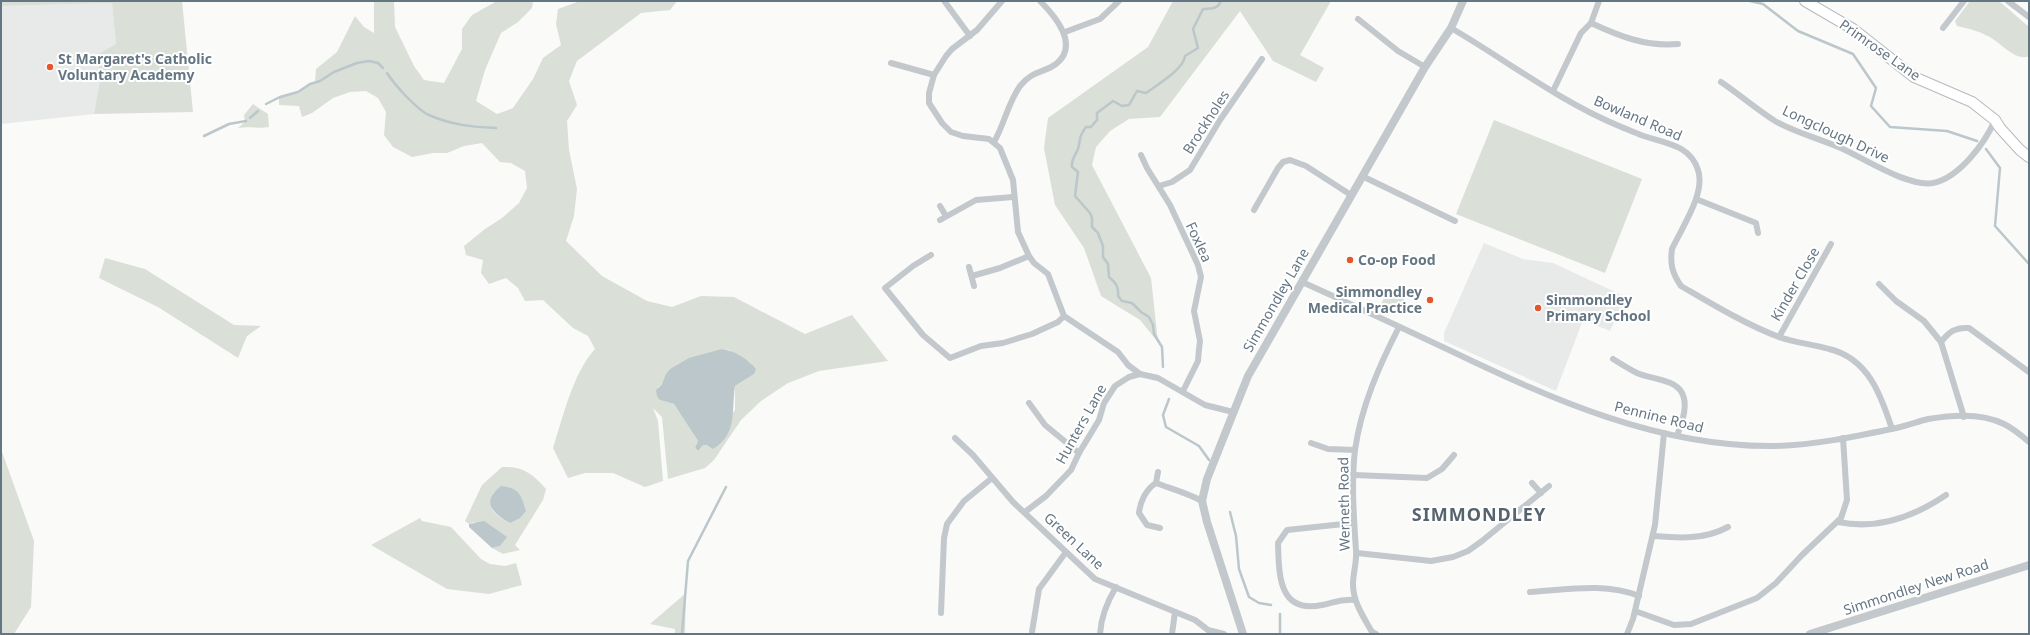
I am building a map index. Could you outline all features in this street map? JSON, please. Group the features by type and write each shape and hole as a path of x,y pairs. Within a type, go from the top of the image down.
{"main road":[{"name":"Primrose Lane","path":"1805,1 1853,29 1914,77 1972,102 1995,120 2000,128 2020,150 2029,157"}],"street":[{"path":"1002,1 970,36 952,49 934,75 929,93 929,103 942,123 951,132 963,136 989,139 994,142 1003,152 1013,180 1018,232 1029,256 1034,263 1048,274 1064,316 1118,352 1128,365 1140,374 1158,378 1205,405 1233,412"},
{"path":"994,142 1013,98 1020,86 1035,73 1056,65 1066,51 1065,32 1040,1"},
{"path":"1065,32 1100,19 1119,1"},
{"name":"Simmondley Lane","path":"1243,634 1207,522 1202,501 1207,479 1248,376 1425,67 1451,28 1463,1"},
{"path":"1553,91 1581,33 1591,23 1599,1"},
{"path":"1943,28 1964,1"},
{"path":"2008,1 2029,17"},
{"path":"945,2 970,36"},
{"path":"1358,20 1398,50 1425,67"},
{"path":"1591,23 1622,37 1642,42 1664,45 1678,44"},
{"name":"Bowland Road","path":"1451,28 1553,91 1603,119 1642,135 1678,146 1690,156 1698,168 1700,181 1696,199 1672,249 1671,259 1672,273 1681,286 1779,337 1803,344 1830,349 1848,357 1863,369 1873,381 1880,394 1892,429"},
{"name":"Brockholes","path":"1159,186 1172,182 1190,170 1220,120 1262,59"},
{"path":"891,63 934,75"},
{"name":"Longclough Drive","path":"1721,82 1777,122 1844,149 1888,172 1917,183 1932,183 1948,176 1975,152 1988,137 1995,120"},
{"name":"Foxlea","path":"1142,155 1147,168 1159,186 1198,265 1201,277 1194,311 1200,341 1200,349 1198,361 1183,391"},
{"path":"1254,210 1278,168 1283,162 1290,160 1306,166 1351,195"},
{"path":"1362,176 1455,221"},
{"path":"940,220 976,200 1014,197"},
{"path":"1696,199 1756,223 1758,233"},
{"path":"940,206 946,216"},
{"name":"Kinder Close","path":"1779,337 1832,244"},
{"path":"931,255 913,266 885,288 923,335 950,358 981,346 1003,343 1032,334 1058,322 1064,316"},
{"path":"972,276 1000,268 1029,256"},
{"path":"969,267 974,286"},
{"name":"Pennine Road","path":"1302,282 1546,396 1606,417 1677,436 1728,444 1775,446 1843,438 1892,429 1926,419 1964,416 2002,423 2016,431 2029,442"},
{"path":"1879,284 1896,301 1924,322 1941,342 1964,416"},
{"name":"Werneth Road","path":"1376,634 1372,632 1355,600 1353,584 1357,553 1353,523 1355,450 1370,389 1381,361 1399,327"},
{"path":"1941,342 1948,332 1960,327 1969,328 2029,372"},
{"path":"1613,359 1638,374 1678,388 1683,394 1685,404 1677,436"},
{"name":"Hunters Lane","path":"1025,512 1046,496 1071,470 1079,453 1099,420 1104,403 1115,386 1129,377 1140,374"},
{"path":"1029,404 1045,425 1079,453"},
{"path":"1627,634 1639,596 1653,536 1664,433"},
{"name":"Green Lane","path":"955,438 1013,502 1095,579 1195,620 1208,630 1224,634"},
{"path":"1635,611 1674,625 1690,624 1757,598 1776,583 1802,555 1838,522 1847,500 1843,438"},
{"path":"1311,443 1328,449 1355,450"},
{"path":"1354,474 1427,478 1442,469 1454,454"},
{"path":"1158,472 1156,483 1142,500 1139,513 1147,525 1160,528"},
{"path":"941,613 944,538 947,524 964,501 992,478"},
{"path":"1156,483 1170,489 1183,491 1202,501"},
{"path":"1532,483 1541,493"},
{"path":"1357,553 1431,561 1453,557 1468,551 1482,541 1549,486"},
{"path":"1838,522 1858,525 1876,524 1921,510 1946,495"},
{"path":"1353,523 1287,530 1278,543 1283,589 1290,600 1303,606 1321,605 1340,599 1355,600"},
{"path":"1653,536 1687,539 1718,533 1728,527"},
{"path":"1032,632 1038,589 1066,552"},
{"name":"Simmondley New Road","path":"1810,634 2029,565"},
{"path":"1100,634 1100,621 1108,600 1116,587"},
{"path":"1530,592 1605,589 1620,590 1639,596"},
{"path":"1172,634 1175,612"}],"shaded area":[{"path":"1,1 182,1 193,112 94,114 100,80 98,54 116,44 112,3 1,6"},
{"path":"374,1 394,1 395,27 414,66 424,80 444,83 462,49 462,29 472,15 497,1 533,1 532,8 518,22 501,33 485,70 476,101 497,114 513,108 533,79 543,58 561,45 556,24 558,9 580,1 677,1 670,10 641,13 577,61 569,81 577,105 567,121 569,150 577,189 574,216 566,241 602,276 647,301 672,307 701,296 734,297 805,334 852,315 888,361 819,371 788,383 761,401 741,420 714,460 705,468 668,479 662,417 653,408 658,421 663,481 645,487 613,473 585,473 568,478 553,448 575,383 587,359 595,349 588,336 573,328 543,300 525,301 518,288 506,278 489,284 481,273 483,260 466,255 464,246 485,229 502,218 519,203 527,188 525,171 511,163 500,162 482,143 464,146 447,153 433,153 412,157 393,147 384,135 386,112 378,98 366,91 350,92 333,98 312,113 302,117 299,106 279,105 279,98 299,93 305,87 315,83 316,69 337,52 355,16 364,27 374,33","holes":["722,349 729,350 751,363 754,374 735,386 735,410 707,445 703,445 697,451 695,448 698,441 674,404 660,400 658,387 670,369"]},
{"path":"1173,1 1331,1 1300,55 1324,68 1316,82 1273,61 1240,11 1160,117 1129,119 1110,131 1096,147 1092,165 1151,278 1158,342 1140,320 1101,296 1084,248 1055,205 1044,148 1048,118 1148,47"},
{"path":"1970,1 1999,1 2029,27 2029,56 2020,57 2015,55 1985,34 1957,26 1955,21"},
{"name":"St Margaret's Catholic Voluntary Academy","path":"112,3 116,44 98,54 100,80 94,114 1,124 1,6"},
{"path":"253,104 268,114 269,127 238,128 245,122 244,115"},
{"path":"1494,120 1642,179 1605,273 1456,214"},
{"name":"Simmondley Primary School","path":"1484,243 1523,259 1553,263 1626,297 1610,331 1583,320 1556,391 1444,341 1444,333"},
{"path":"105,258 145,269 234,325 261,326 247,336 238,358 158,307 99,278"},
{"path":"1388,289 1404,297 1404,306 1399,315 1380,307"},
{"path":"722,349 741,356 756,369 754,374 735,386 732,421 726,436 721,443 713,449 707,445 703,445 698,451 695,448 698,441 674,404 660,400 657,396 656,390 662,384 670,369 689,358"},
{"path":"1,449 34,541 31,607 14,634 1,634"},
{"path":"502,467 509,467 527,472 537,479 546,489 543,500 515,545 520,550 503,554 492,548 500,546 474,522 469,524 465,521 482,485","holes":["494,492 510,523 493,511 491,503"]},
{"path":"501,486 512,488 519,493 526,511 520,518 510,523 498,515 491,507 491,497"},
{"path":"420,518 422,521 451,527 481,559 490,564 505,566 516,563 522,585 489,594 447,589 371,545"},
{"path":"484,521 507,537 500,546 492,548 469,527 469,524"},
{"path":"686,593 685,634 675,634 675,629 650,624"}],"waterway":[{"path":"1163,367 1162,347 1154,334 1153,325 1149,317 1141,312 1132,303 1122,301 1118,296 1118,290 1114,281 1109,277 1108,264 1103,257 1103,246 1098,233 1092,227 1092,218 1090,213 1075,196 1078,172 1072,167 1072,162 1078,149 1082,134 1086,127 1091,127 1097,120 1097,113 1113,101 1122,106 1129,105 1137,91 1146,93 1157,86 1180,66 1185,56 1198,48 1193,29 1203,9 1216,7 1221,1"},
{"path":"1750,1 1763,4 1798,31 1853,54 1876,88 1871,106 1890,127 1947,131 1977,141"},
{"path":"266,104 280,97 298,92 334,72 357,63 369,61 378,63 383,68"},
{"path":"387,73 400,90 418,108 429,115 462,125 496,128"},
{"path":"250,118 258,111"},
{"path":"204,136 229,124 246,121"},
{"path":"1986,149 2000,168 1995,226 2029,264"},
{"path":"1169,399 1163,415 1166,427 1199,446 1209,460"},
{"path":"682,634 688,561 726,487"},
{"path":"1230,512 1236,536 1239,569 1249,597 1259,603 1271,605"},
{"path":"1280,614 1280,634"}],"place":[{"name":"St Margaret's Catholic Voluntary Academy","path":"50,67"},
{"name":"Co-op Food","path":"1350,260"},
{"name":"Simmondley Medical Practice","path":"1430,300"},
{"name":"Simmondley Primary School","path":"1538,308"}],"district":[{"name":"SIMMONDLEY","path":"1479,515"}]}
